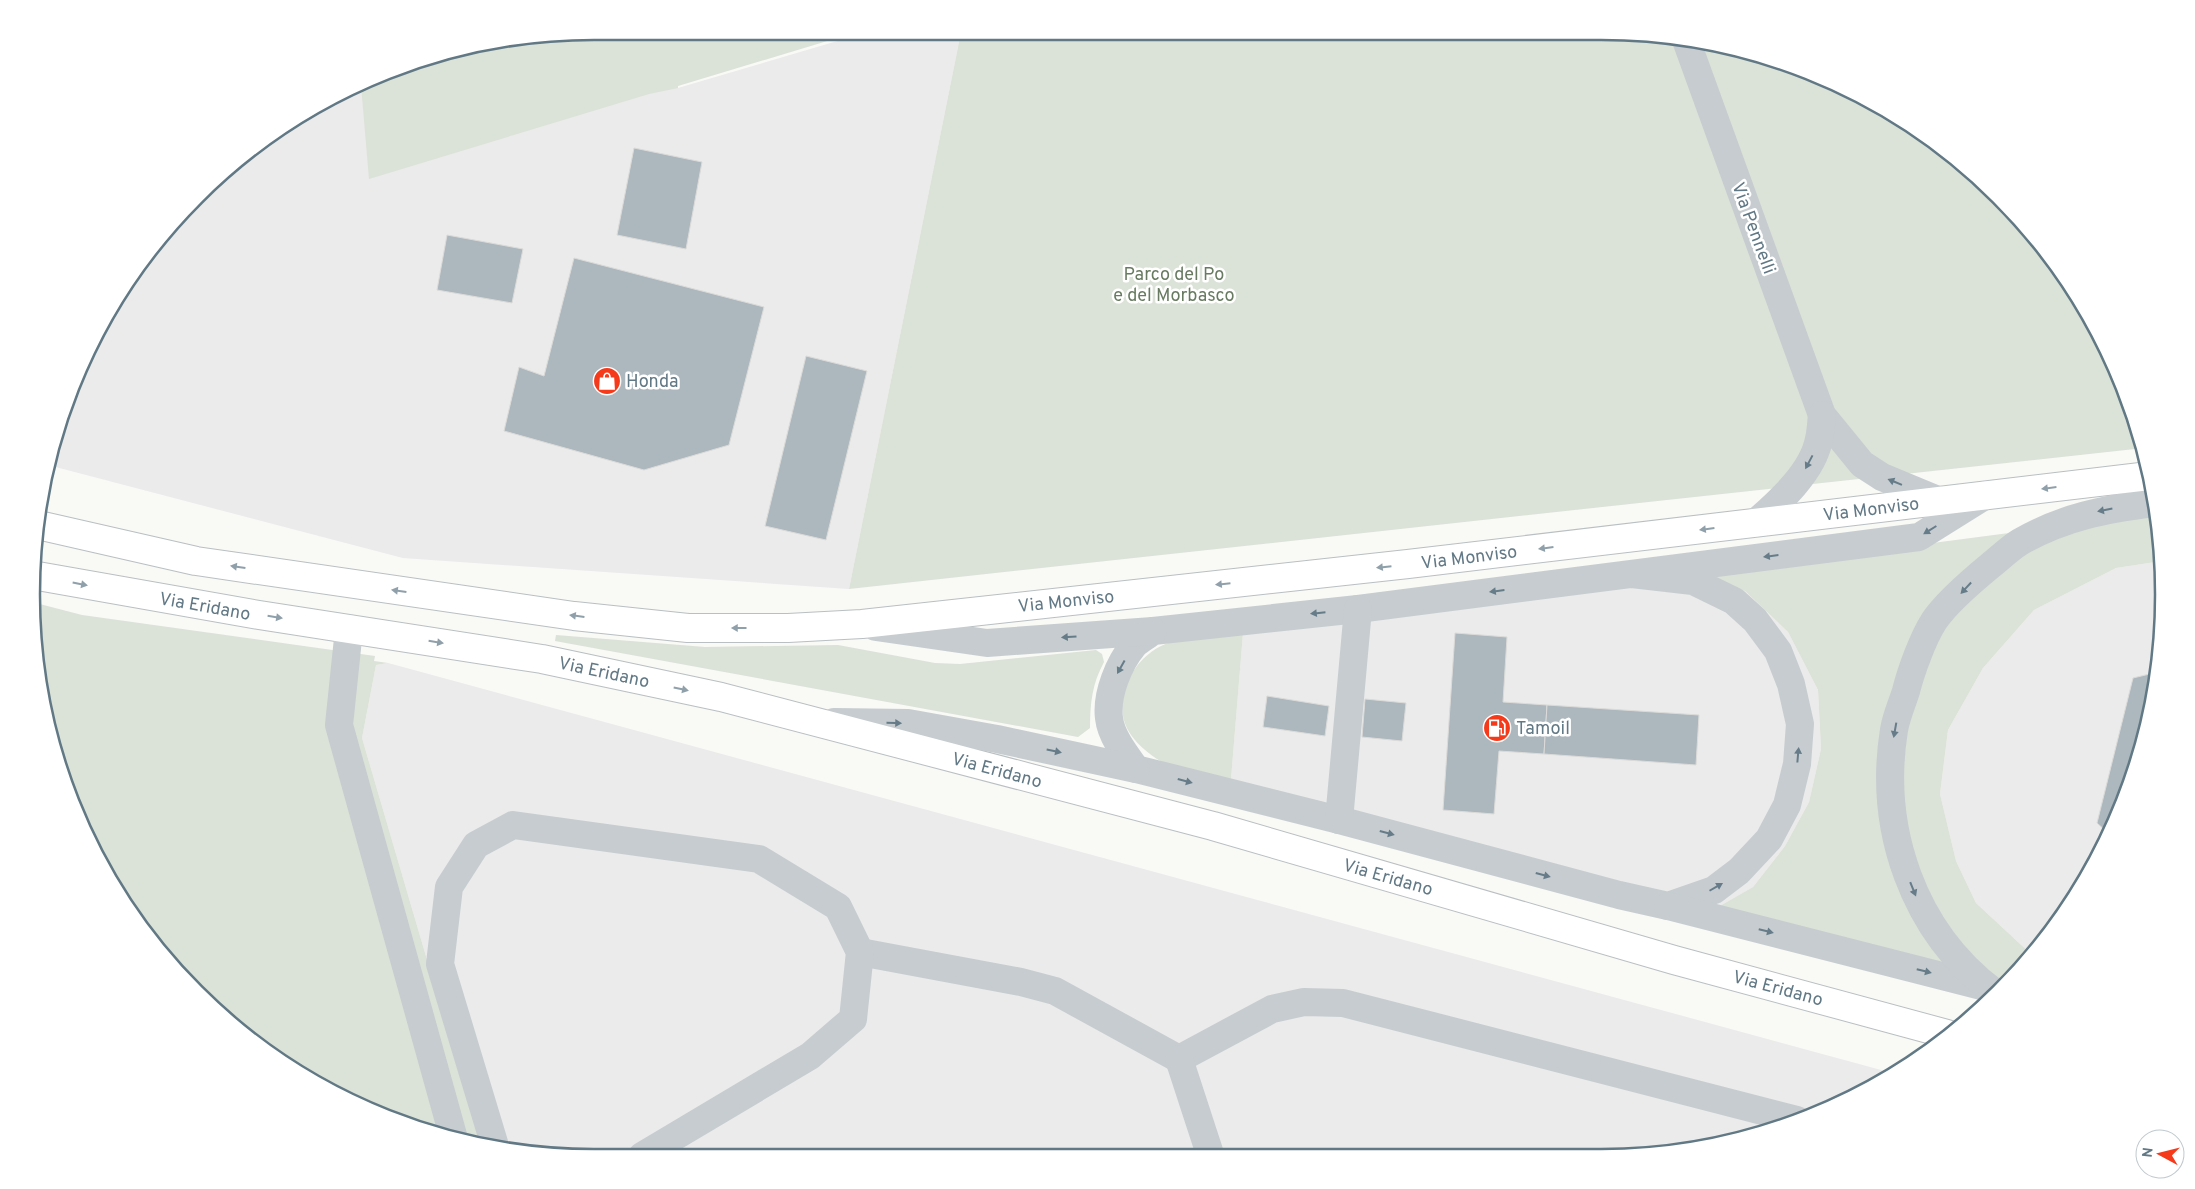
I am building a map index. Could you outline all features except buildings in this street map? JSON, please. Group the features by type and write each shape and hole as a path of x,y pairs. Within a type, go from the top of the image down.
{"main road":[{"name":"Via Monviso","path":"45,526 196,561 574,616 688,628 788,628 862,624 1408,564 2142,477"},
{"name":"Via Eridano","path":"40,577 542,659 721,697 810,722 1213,826 1674,960 1940,1032"}],"street":[{"name":"Via Pennelli","path":"1689,48 1822,415 1862,464 1882,477 1940,501"},
{"name":"Via Pennelli","path":"1755,523 1787,495 1808,464 1819,441 1822,415"},
{"path":"862,624 987,644 1153,631 1358,609 1919,538 1986,495"},
{"path":"1991,989 1978,980 1942,939 1921,909 1907,874 1895,832 1890,785 1894,730 1911,672 1934,621 1974,579 2019,542 2060,523 2104,510 2147,505"},
{"path":"1632,574 1693,581 1734,601 1755,620 1778,651 1791,684 1800,724 1797,764 1787,805 1769,839 1739,872 1714,890 1668,906"},
{"path":"1340,820 1358,609"},
{"path":"349,628 339,725 451,1130"},
{"path":"1136,769 1120,747 1109,718 1110,700 1115,678 1134,645 1153,631"},
{"path":"810,722 908,723 997,739 1136,769 1340,820 1619,896 1668,906 1990,990"},
{"path":"493,1139 440,964 449,887 476,845 513,826 759,858 838,906 860,952 853,1019 810,1056 654,1149"},
{"path":"860,952 1021,982 1055,991 1179,1059 1208,1149"},
{"path":"1179,1059 1272,1009 1304,1002 1343,1003 1786,1117"}],"shaded area":[{"path":"841,40 959,40 849,589 403,558 55,467 69,416 82,382 114,317 133,286 202,202 257,155 286,133 317,114 349,97 394,78 678,88"},
{"path":"2154,562 2154,631 2144,703 2136,738 2126,773 2098,840 2062,903 2026,949 1976,903 1956,861 1940,794 1948,730 1983,668 2034,610 2116,568"},
{"path":"1696,574 1745,591 1788,632 1818,690 1821,749 1809,802 1785,846 1753,887 1711,911 1231,779 1243,633"},
{"path":"388,663 1885,1071 1846,1092 1779,1120 1709,1138 1637,1148 594,1149 558,1148 479,1136 362,738 376,665"}],"green space":[{"path":"830,40 678,86 678,88 649,94 369,179 362,91 416,69 486,51 558,41"},
{"name":"Parco del Po e del Morbasco","path":"959,40 1637,41 1709,51 1779,69 1846,97 1909,133 1993,202 2040,257 2062,286 2081,317 2113,382 2126,416 2135,449 849,589"},
{"path":"2149,515 2154,562 2116,568 2034,610 1983,668 1948,730 1940,794 1956,861 1976,903 2026,949 1984,995 1711,911 1753,887 1785,846 1809,802 1821,749 1818,690 1788,632 1745,591 1696,574"},
{"path":"40,604 82,615 375,656 374,661 388,663 376,665 362,738 479,1136 416,1120 349,1092 317,1075 286,1056 229,1011 202,987 178,960 133,903 97,840 82,807 69,773 51,703 41,631"},
{"path":"1243,633 1231,779 1171,765 1157,759 1140,746 1127,729 1122,704 1128,681 1141,661 1160,646 1178,640"},
{"path":"556,635 705,647 838,645 935,663 960,664 1096,650 1102,654 1104,662 1092,694 1090,728 1078,737 555,641"}],"place":[{"name":"Honda","path":"607,381"},
{"name":"Tamoil","path":"1497,728"}]}
